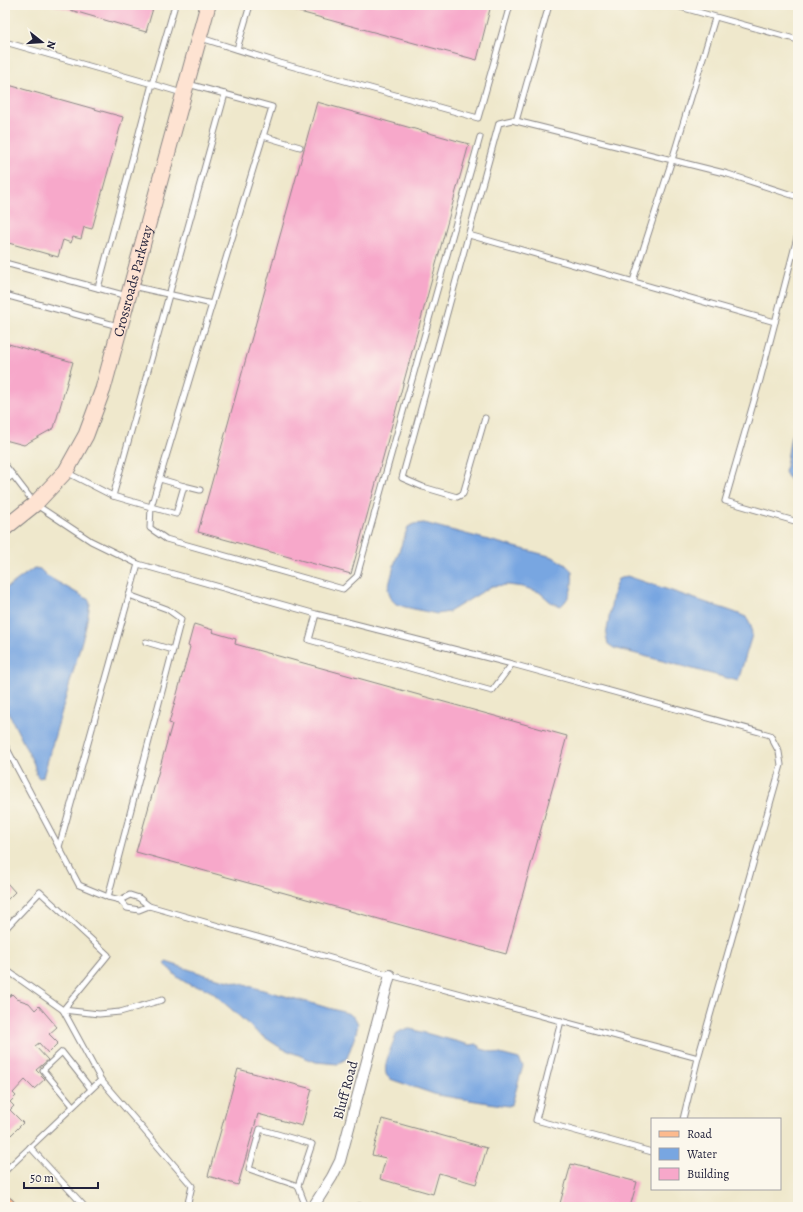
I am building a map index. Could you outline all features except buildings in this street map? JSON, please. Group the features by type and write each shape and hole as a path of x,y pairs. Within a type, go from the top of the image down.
{"street":[{"name":"Crossroads Parkway","path":"5,528 35,504 66,471 86,435 103,389 208,5"},
{"name":"Bluff Road","path":"313,1207 329,1184 340,1161 390,975"}],"lane":[{"path":"98,288 152,84 175,5"},
{"path":"237,49 250,5"},
{"path":"199,38 280,63 478,118 510,5"},
{"path":"516,121 549,5"},
{"path":"673,5 798,40"},
{"path":"633,281 672,160 715,18"},
{"path":"5,42 152,84 225,94 272,107 151,507 150,528 166,539 343,589 357,576 480,138"},
{"path":"113,496 225,94"},
{"path":"485,418 463,494 457,497 423,488 402,478 499,123 512,120 728,174 798,197"},
{"path":"263,136 300,147"},
{"path":"798,234 760,380 725,501 798,522"},
{"path":"468,235 775,322"},
{"path":"5,263 98,288 178,296 212,304"},
{"path":"5,295 120,327"},
{"path":"5,465 35,504 91,541 138,564 316,614 512,664 770,736 779,752 781,765 698,1058 683,1118"},
{"path":"66,471 113,496 176,514 184,486"},
{"path":"5,481 13,475"},
{"path":"160,479 200,490"},
{"path":"59,848 138,564"},
{"path":"108,897 181,619 167,609 129,595"},
{"path":"316,614 309,640 492,690 512,664"},
{"path":"146,642 173,650"},
{"path":"5,745 79,885 108,897 120,900 127,908 139,910 149,906"},
{"path":"5,929 40,892 108,955 63,1010"},
{"path":"120,900 130,896 139,898 149,906 390,975 698,1058"},
{"path":"5,968 63,1010 101,1080 192,1186 187,1207"},
{"path":"63,1010 99,1014 120,1012 162,1000"},
{"path":"561,1021 536,1120 651,1152"},
{"path":"73,1106 43,1070 62,1052 91,1089"},
{"path":"5,1171 101,1080"},
{"path":"298,1186 249,1170 260,1129 312,1144 298,1186 306,1207"},
{"path":"30,1147 85,1207"}],"water":[{"path":"798,423 798,490 794,488 785,472 791,436"},
{"path":"424,523 553,557 566,565 572,571 572,586 568,598 561,606 552,603 539,592 523,587 508,585 492,586 449,612 437,614 396,604 391,599 388,589 395,562 408,527 414,524"},
{"path":"34,568 40,569 47,576 89,600 90,604 85,630 43,777 39,778 36,774 34,764 5,706 5,589"},
{"path":"627,576 746,617 751,626 752,635 738,681 614,648 608,644 606,636 614,589 618,579"},
{"path":"166,962 209,976 347,1013 355,1018 358,1024 347,1058 338,1064 316,1062 281,1048 258,1033 212,992 202,987 190,985 177,977 165,964"},
{"path":"410,1029 470,1045 477,1044 481,1049 519,1059 523,1066 512,1104 508,1106 437,1095 389,1078 385,1070 397,1033"}]}
